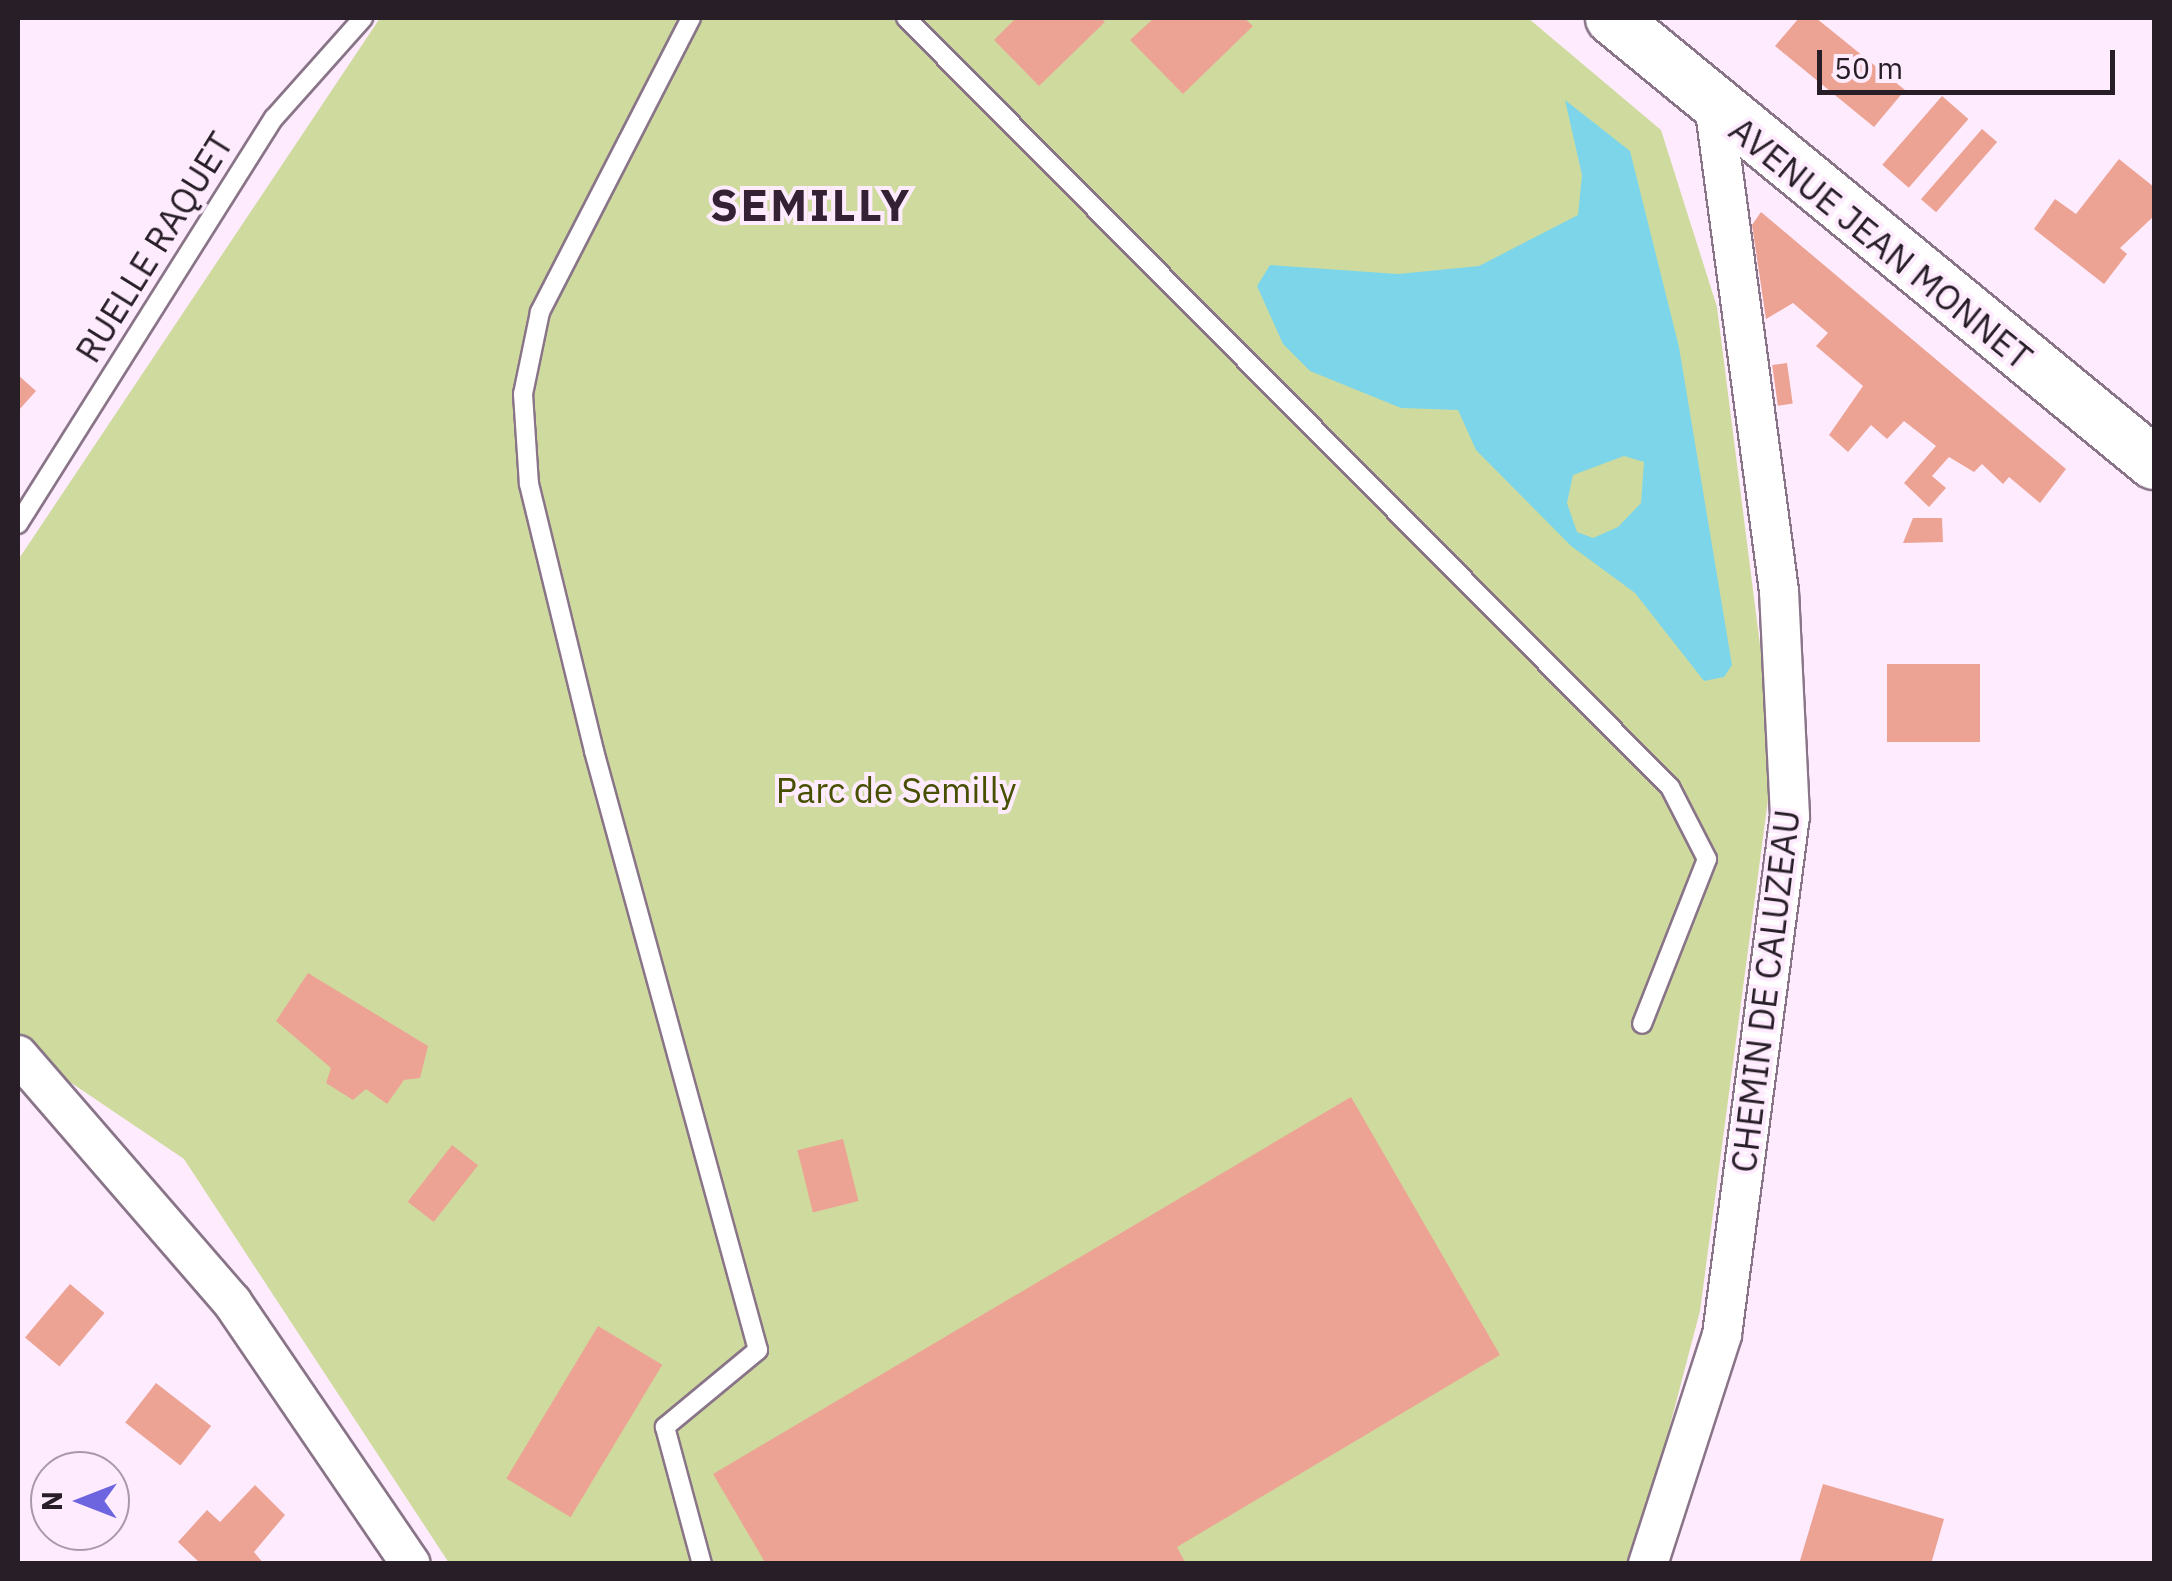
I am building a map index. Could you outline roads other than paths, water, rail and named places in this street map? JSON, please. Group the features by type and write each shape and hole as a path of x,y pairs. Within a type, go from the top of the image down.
{"main road":[{"name":"AVENUE JEAN MONNET","path":"1612,18 1715,110 2154,462"}],"street":[{"name":"CHEMIN DE CALUZEAU","path":"1648,1564 1722,1335 1790,816 1780,591 1715,110"},
{"path":"18,1055 232,1302 411,1564"}],"lane":[{"name":"RUELLE RAQUET","path":"18,524 274,118 363,18"},
{"path":"692,18 540,312 523,394 530,484 589,732 758,1350 665,1428 702,1564"},
{"path":"906,18 1670,787 1706,860 1642,1024"}],"water":[{"path":"1565,100 1630,151 1679,347 1732,665 1724,677 1704,681 1635,593 1571,546 1476,450 1458,410 1401,408 1310,371 1283,344 1257,286 1270,265 1398,274 1479,266 1578,215 1582,175","holes":["1624,456 1644,462 1641,503 1618,527 1593,538 1577,532 1567,503 1573,475"]}],"district":[{"name":"SEMILLY","path":"811,205"}],"park label":[{"name":"Parc de Semilly","path":"896,790"}]}
